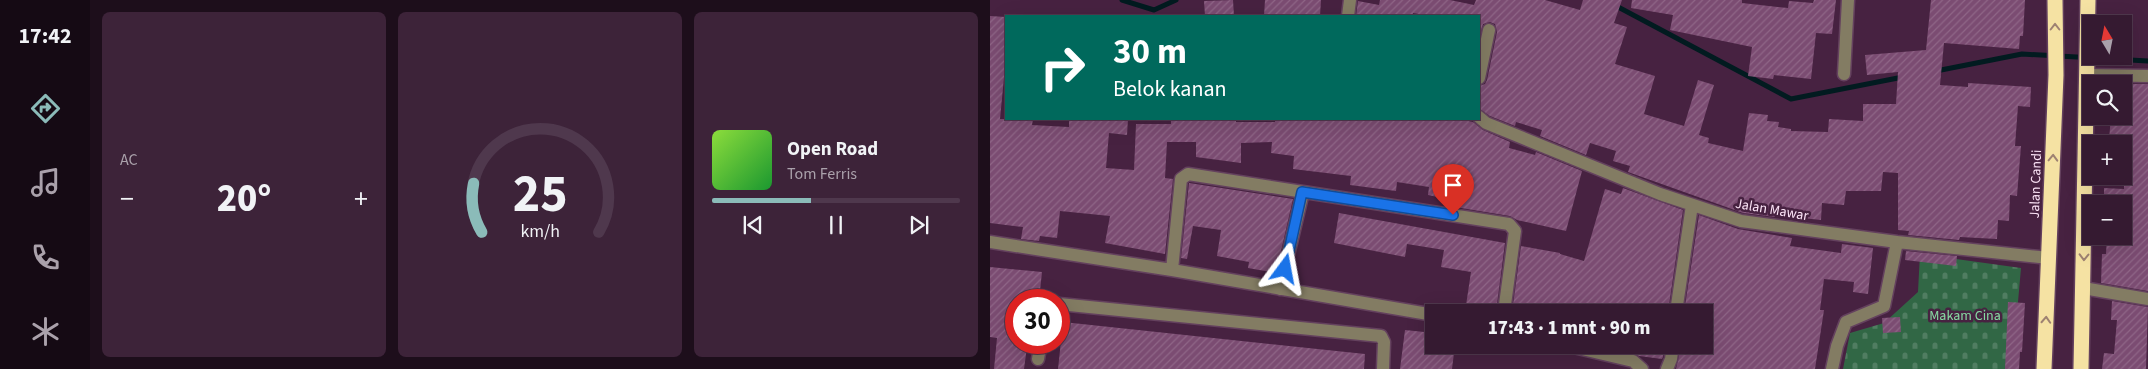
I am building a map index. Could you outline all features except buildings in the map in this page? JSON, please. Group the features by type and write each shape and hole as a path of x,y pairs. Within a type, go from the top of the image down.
{"highway":[{"name":"Jalan Candi","path":"2044,369 2056,75 2055,0"},
{"path":"2081,369 2088,0"}],"street":[{"path":"1348,15 1350,0"},
{"path":"1844,74 1848,0"},
{"path":"1480,73 1489,30"},
{"path":"2088,72 2148,76"},
{"name":"Jalan Mawar","path":"1480,118 1486,123 1568,158 1692,205 1741,221 1897,242 2049,258"},
{"path":"1172,270 1183,175 1188,174 1509,224 1515,231 1505,304"},
{"path":"1280,289 1302,192"},
{"path":"1677,304 1692,205"},
{"path":"990,242 1172,270 1425,313"},
{"path":"1832,369 1837,346 1846,322 1880,309 1886,302 1897,242"},
{"path":"2083,288 2148,299"},
{"path":"1070,305 1381,336 1384,342 1383,369"},
{"path":"1038,359 1039,354"},
{"path":"1603,354 1633,361 1642,369"},
{"path":"1667,369 1671,354"}],"green space":[{"name":"Makam Cina","path":"1920,254 2021,268 2012,369 1843,369 1850,333 1884,323 1918,292"}],"waterway":[{"path":"1122,0 1154,10 1176,0"},
{"path":"1605,0 1791,99 1903,77"},
{"path":"1936,71 2022,54 2148,61"}],"route":[{"path":"1285,269 1302,192 1453,215"}]}
